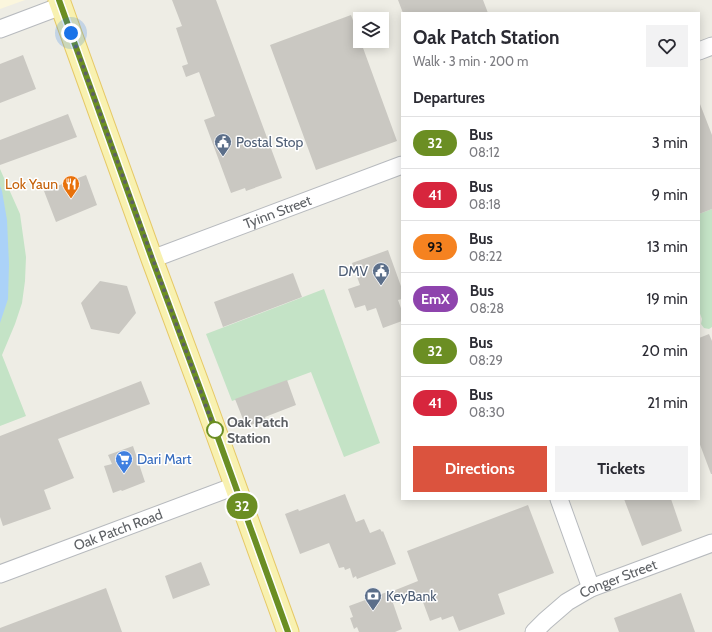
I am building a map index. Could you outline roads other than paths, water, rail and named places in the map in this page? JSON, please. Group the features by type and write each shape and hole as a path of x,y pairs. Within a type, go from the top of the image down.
{"main road":[{"path":"60,3 288,632"}],"street":[{"path":"0,29 60,3"},
{"path":"700,51 712,46"},
{"name":"Tyinn Street","path":"152,259 401,165"},
{"name":"Oak Patch Road","path":"0,574 235,486"},
{"path":"559,500 592,588"},
{"name":"Conger Street","path":"534,632 567,602 592,588 712,543"}],"water":[{"path":"0,186 7,220 9,264 8,299 0,323"}],"place":[{"name":"Postal Stop","path":"223,157"},
{"name":"Lok Yaun","path":"71,199"},
{"name":"DMV","path":"381,286"},
{"name":"Oak Patch Station","path":"215,430"},
{"name":"Dari Mart","path":"124,474"},
{"name":"KeyBank","path":"373,611"}]}
